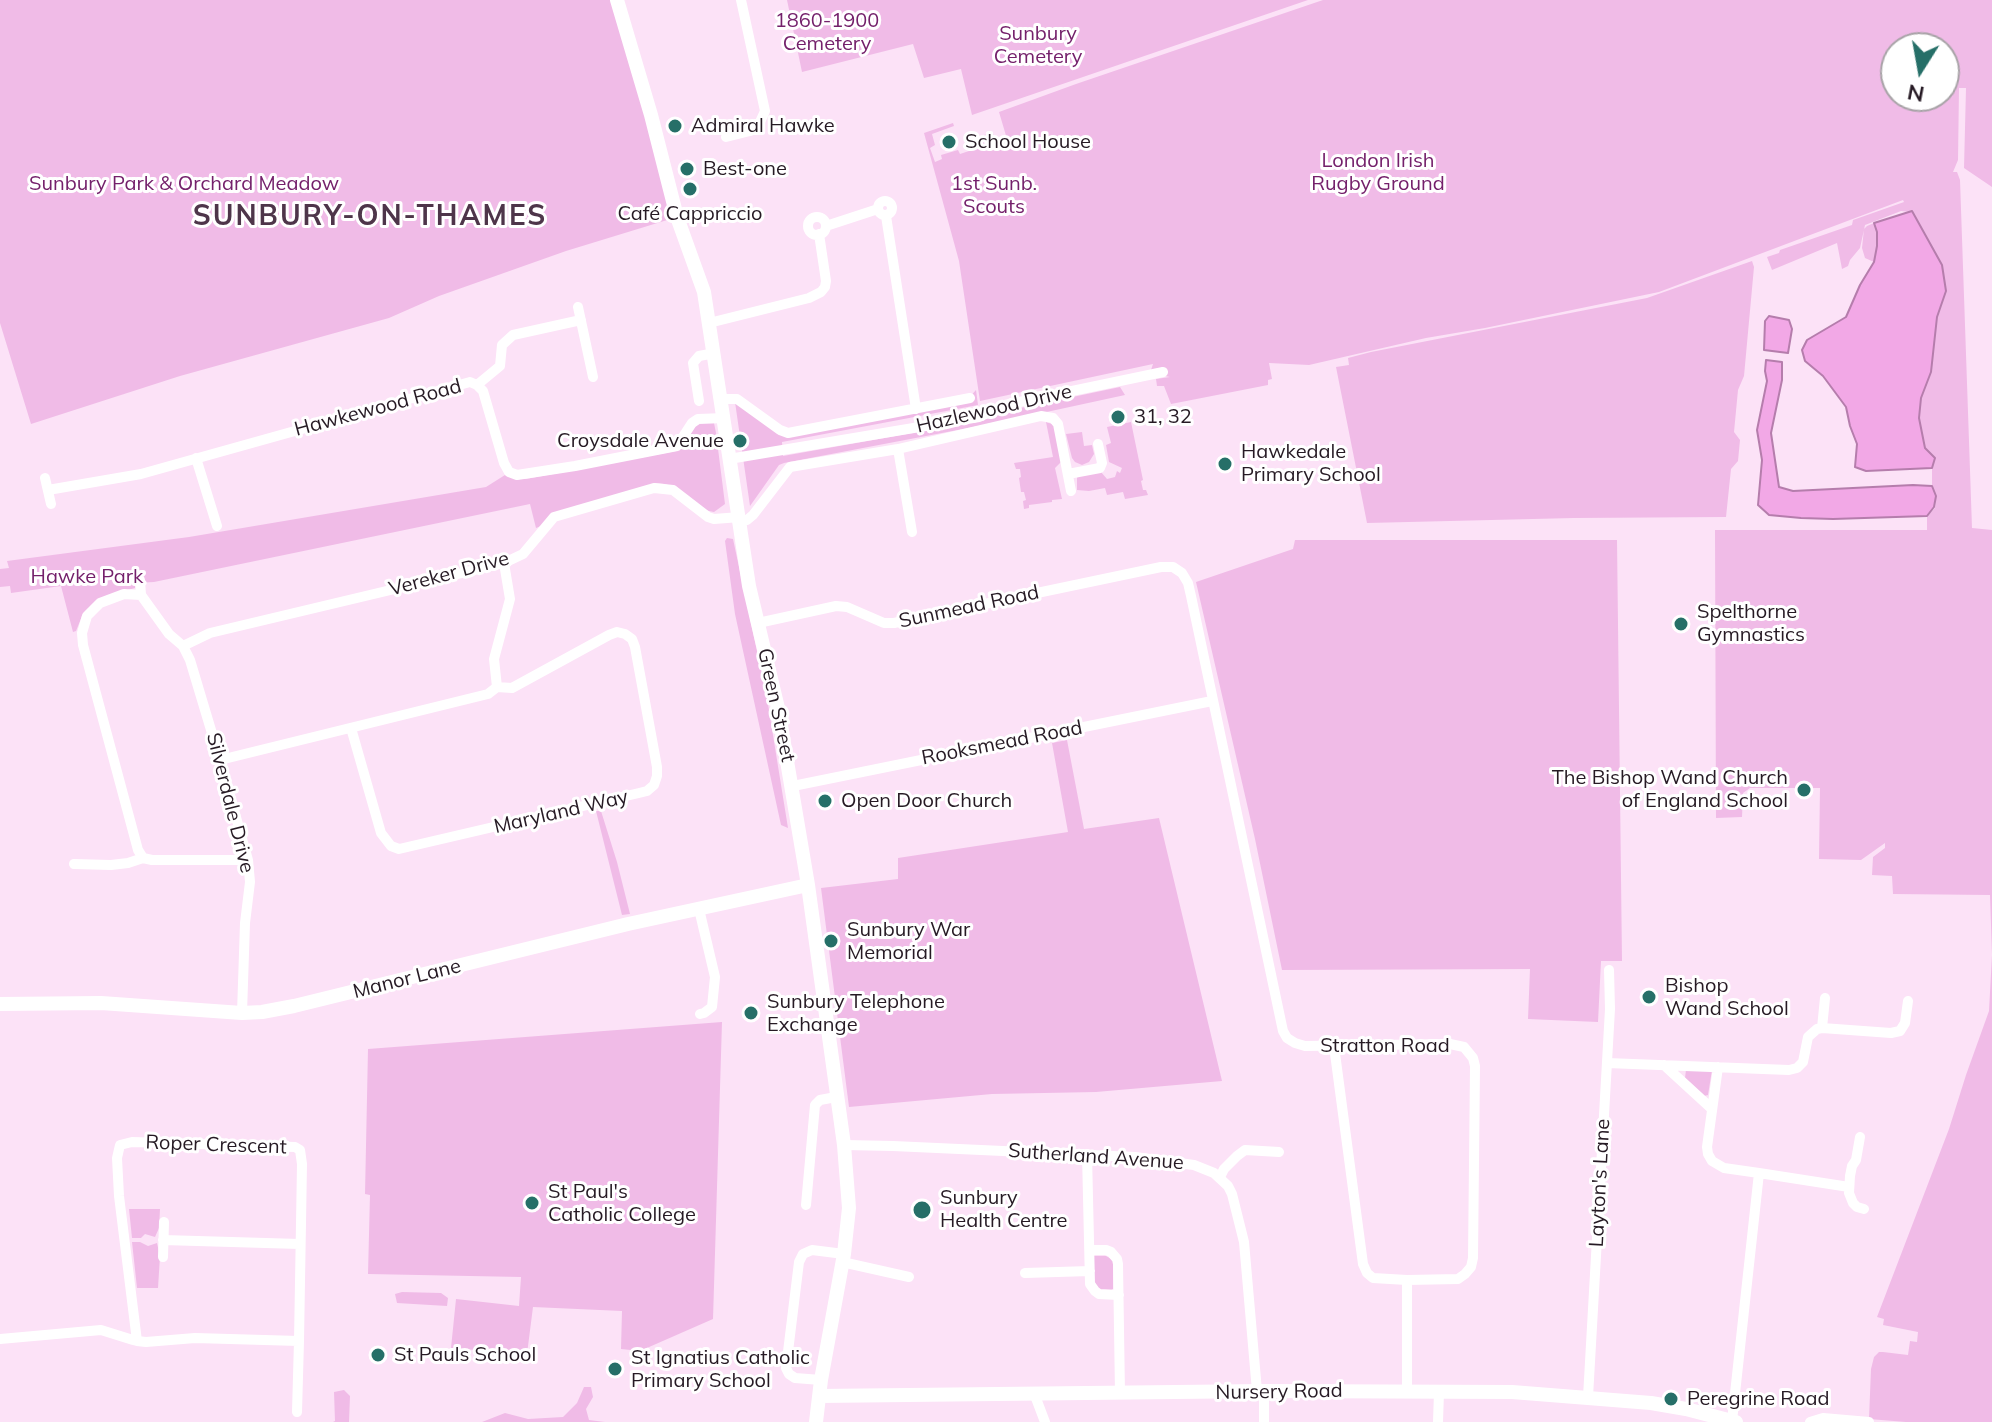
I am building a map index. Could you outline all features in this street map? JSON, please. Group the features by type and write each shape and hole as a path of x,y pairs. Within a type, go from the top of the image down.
{"street":[{"name":"Green Street","path":"617,0 677,217 704,292 749,586 778,708 808,885 844,1145 849,1208 816,1422"},
{"path":"726,137 750,131 760,122 765,111 741,0"},
{"path":"709,323 809,298 821,292 826,281 822,230 882,212 916,409"},
{"path":"578,307 592,371 579,368"},
{"path":"477,385 500,366 502,345 513,335 581,320"},
{"path":"699,401 693,363 699,356 715,353"},
{"name":"Hazlewood Drive","path":"729,459 979,417 1005,405 1163,372"},
{"name":"Hawkewood Road","path":"48,490 141,474 470,382 483,391 506,468 517,475 677,446 698,419 725,418"},
{"path":"722,399 737,399 788,433 970,398"},
{"path":"740,519 747,520 753,515 790,467 898,449 1041,416 1053,418 1060,429 1071,491"},
{"path":"1068,474 1100,468 1102,463 1098,444"},
{"path":"898,449 912,532"},
{"path":"196,458 217,526"},
{"path":"45,478 51,504"},
{"name":"Vereker Drive","path":"183,646 210,633 504,563 523,554 554,517 654,488 673,490 708,517 740,519"},
{"path":"497,687 494,659 510,599 504,563"},
{"name":"Sunmead Road","path":"758,623 836,606 847,607 884,623 894,623 1161,567 1173,567 1182,573"},
{"name":"Stratton Road","path":"1182,573 1188,583 1283,1031 1287,1038 1305,1046 1450,1044 1464,1047 1473,1058 1471,1267 1458,1279 1407,1280"},
{"path":"140,580 141,595 169,634 183,646"},
{"path":"141,595 124,594 97,604 87,616 82,633 138,850 143,858"},
{"name":"Maryland Way","path":"220,760 488,694 497,687 512,688 617,632 632,639 635,647 657,776 654,785 647,791 399,849 391,846 381,833 351,728"},
{"name":"Silverdale Drive","path":"183,646 190,660 248,860 250,882 245,923 242,1013"},
{"name":"Rooksmead Road","path":"793,786 1212,701"},
{"path":"74,864 111,865 143,858 248,860"},
{"name":"Manor Lane","path":"0,1004 101,1003 262,1012 628,924 808,885"},
{"path":"699,909 715,977 712,1007 700,1014"},
{"name":"Layton's Lane","path":"1588,1397 1607,1063 1609,970"},
{"path":"1822,1028 1825,998"},
{"path":"1607,1063 1789,1070 1803,1062 1808,1037 1817,1029 1896,1033 1904,1027 1908,1001"},
{"path":"1334,1046 1363,1264 1373,1278 1407,1280 1407,1391"},
{"path":"1664,1065 1712,1109"},
{"path":"1718,1067 1707,1147 1712,1161 1724,1168 1849,1187"},
{"path":"806,1205 815,1105 820,1100 836,1097"},
{"path":"1860,1137 1849,1187 1853,1203 1864,1209"},
{"name":"Roper Crescent","path":"137,1341 119,1196 117,1158 120,1145 132,1142 295,1147 300,1150 302,1164 297,1412"},
{"name":"Sutherland Avenue","path":"844,1145 1156,1158 1194,1165 1220,1177"},
{"path":"1264,1422 1244,1242 1232,1194 1220,1177 1224,1169 1245,1150 1279,1152"},
{"path":"1087,1154 1090,1284 1095,1291 1105,1295 1119,1295"},
{"path":"1734,1421 1759,1173"},
{"path":"163,1257 164,1222"},
{"path":"163,1240 300,1244"},
{"path":"821,1380 795,1378 786,1368 799,1262 803,1254 812,1250 909,1277"},
{"path":"1090,1250 1106,1250 1117,1259 1120,1394"},
{"path":"1025,1273 1090,1271"},
{"path":"0,1339 101,1330 146,1342 195,1338 299,1341"},
{"name":"Nursery Road","path":"819,1396 1260,1391 1512,1392 1651,1403 1734,1421"},
{"path":"1438,1422 1439,1392"},
{"path":"1034,1393 1045,1422"},
{"path":"1810,1422 1823,1418 1869,1422"}],"green space":[{"name":"Sunbury Park & Orchard Meadow","path":"0,0 617,0 677,217 566,251 439,296 389,318 180,376 31,424 0,323"},
{"path":"787,0 1308,0 972,115 961,69 924,78 913,44 802,72"},
{"name":"London Irish Rugby Ground","path":"1323,0 1992,0 1992,187 1964,168 1966,88 1960,88 1960,32 1880,32 1880,112 1959,112 1958,160 1953,172 1957,172 1960,180 1972,528 1992,530 1992,955 1990,895 1893,894 1892,876 1872,875 1873,857 1885,848 1885,843 1861,860 1819,859 1820,788 1750,788 1743,793 1742,817 1716,818 1715,530 1927,530 1927,516 1935,508 1932,468 1935,458 1925,448 1919,419 1921,398 1931,372 1937,317 1946,291 1910,212 1901,211 1865,225 1860,248 1848,266 1842,269 1837,243 1772,270 1767,257 1852,225 1853,220 1903,200 1659,292 1426,338 1309,365 1269,363 1272,379 1268,380 1268,385 1171,404 1164,386 1157,386 1156,379 1170,377 1150,373 1153,364 980,401 959,261 924,133 953,123 954,126 932,134 935,145 930,148 935,162 942,159 941,155 958,150 960,154 978,148 975,138 993,132 996,142 1007,139 999,112"},
{"path":"1874,223 1877,246 1874,262 1865,258 1862,248 1864,229"},
{"path":"1752,261 1754,267 1744,376 1738,390 1734,432 1740,440 1738,461 1731,469 1726,517 1367,523 1336,367 1349,365 1348,358 1647,298"},
{"path":"1120,387 1125,395 784,463 779,465 750,506 735,402 779,433 966,401 976,390 978,405 782,442 783,456 980,421 1006,411"},
{"name":"Hawke Park","path":"699,422 714,423 716,433 725,504 714,512 704,510 674,487 655,483 536,528 530,504 154,582 135,583 135,588 106,596 82,616 73,632 61,586 11,593 10,586 0,587 0,569 9,568 7,561 189,537 486,487 505,475 526,479 676,451"},
{"path":"1046,422 1056,428 1061,462 1055,468 1062,499 1029,505 1024,509 1023,501 1026,500 1024,492 1021,492 1020,469 1016,469 1014,463 1053,457"},
{"path":"1131,422 1143,490 1148,495 1125,499 1123,492 1107,495 1105,488 1077,490 1079,474 1101,472 1107,479 1115,477 1117,471 1120,473 1122,468 1109,462 1106,445 1111,443 1107,427"},
{"path":"1082,432 1084,446 1092,445 1094,454 1089,462 1082,465 1072,458 1066,434"},
{"path":"727,538 733,539 767,698 788,828 781,825 735,614"},
{"path":"1295,540 1617,540 1622,961 1601,961 1598,1022 1528,1019 1530,969 1282,970 1196,582 1293,549"},
{"path":"1067,740 1084,829 1159,818 1222,1081 1096,1092 992,1094 849,1107 821,888 898,879 898,858 1068,832 1052,743"},
{"path":"596,811 601,811 630,914 622,915"},
{"path":"1992,955 1992,1422 1869,1419 1874,1357 1879,1352 1908,1355 1910,1341 1917,1342 1918,1332 1883,1325 1884,1319 1877,1317 1949,1129 1989,1011"},
{"name":"St Paul's Catholic College","path":"722,1022 713,1319 640,1351 621,1349 622,1311 533,1307 527,1354 451,1348 456,1299 519,1306 521,1277 368,1274 370,1195 365,1194 368,1049"},
{"path":"1686,1070 1712,1070 1708,1095 1704,1096 1685,1078"},
{"path":"129,1209 160,1209 155,1237 145,1234 141,1238 132,1238"},
{"path":"132,1242 148,1246 157,1243 160,1256 158,1288 137,1288"},
{"path":"1094,1256 1106,1256 1113,1260 1113,1289 1110,1291 1104,1293 1094,1286"},
{"path":"441,1293 448,1298 447,1306 397,1303 395,1294"},
{"path":"584,1387 591,1387 593,1397 586,1409 589,1420 605,1422 482,1422 505,1413 528,1419 563,1417 577,1403"},
{"path":"344,1390 350,1396 349,1422 333,1422 334,1392"}],"shaded area":[{"path":"1912,211 1942,265 1946,291 1937,317 1931,372 1921,398 1919,418 1925,448 1935,458 1932,468 1866,471 1855,467 1857,444 1846,407 1823,376 1805,361 1802,350 1807,340 1846,317 1874,262 1877,232 1874,223"},
{"path":"1769,316 1789,320 1792,329 1788,353 1764,350 1765,321"},
{"path":"1766,360 1782,362 1782,380 1771,433 1779,487 1793,491 1932,486 1936,496 1934,507 1927,516 1801,518 1769,515 1758,505 1762,460 1757,430 1767,381"}],"place":[{"name":"Admiral Hawke","path":"675,126"},
{"name":"School House","path":"949,142"},
{"name":"Best-one","path":"687,169"},
{"name":"Café Cappriccio","path":"690,189"},
{"name":"31, 32","path":"1118,417"},
{"name":"Croysdale Avenue","path":"740,441"},
{"name":"Hawkedale Primary School","path":"1225,464"},
{"name":"Spelthorne Gymnastics","path":"1681,624"},
{"name":"The Bishop Wand Church of England School","path":"1804,790"},
{"name":"Open Door Church","path":"825,801"},
{"name":"Sunbury War Memorial","path":"831,941"},
{"name":"Bishop Wand School","path":"1649,997"},
{"name":"Sunbury Telephone Exchange","path":"751,1013"},
{"name":"St Paul's Catholic College","path":"532,1203"},
{"name":"Sunbury Health Centre","path":"922,1210"},
{"name":"St Pauls School","path":"378,1355"},
{"name":"St Ignatius Catholic Primary School","path":"615,1369"},
{"name":"Peregrine Road","path":"1671,1399"}],"district":[{"name":"SUNBURY-ON-THAMES","path":"370,217"}],"park label":[{"name":"1860-1900 Cemetery","path":"827,32"},
{"name":"Sunbury Cemetery","path":"1038,46"},
{"name":"1st Sunb. Scouts","path":"994,196"}]}
